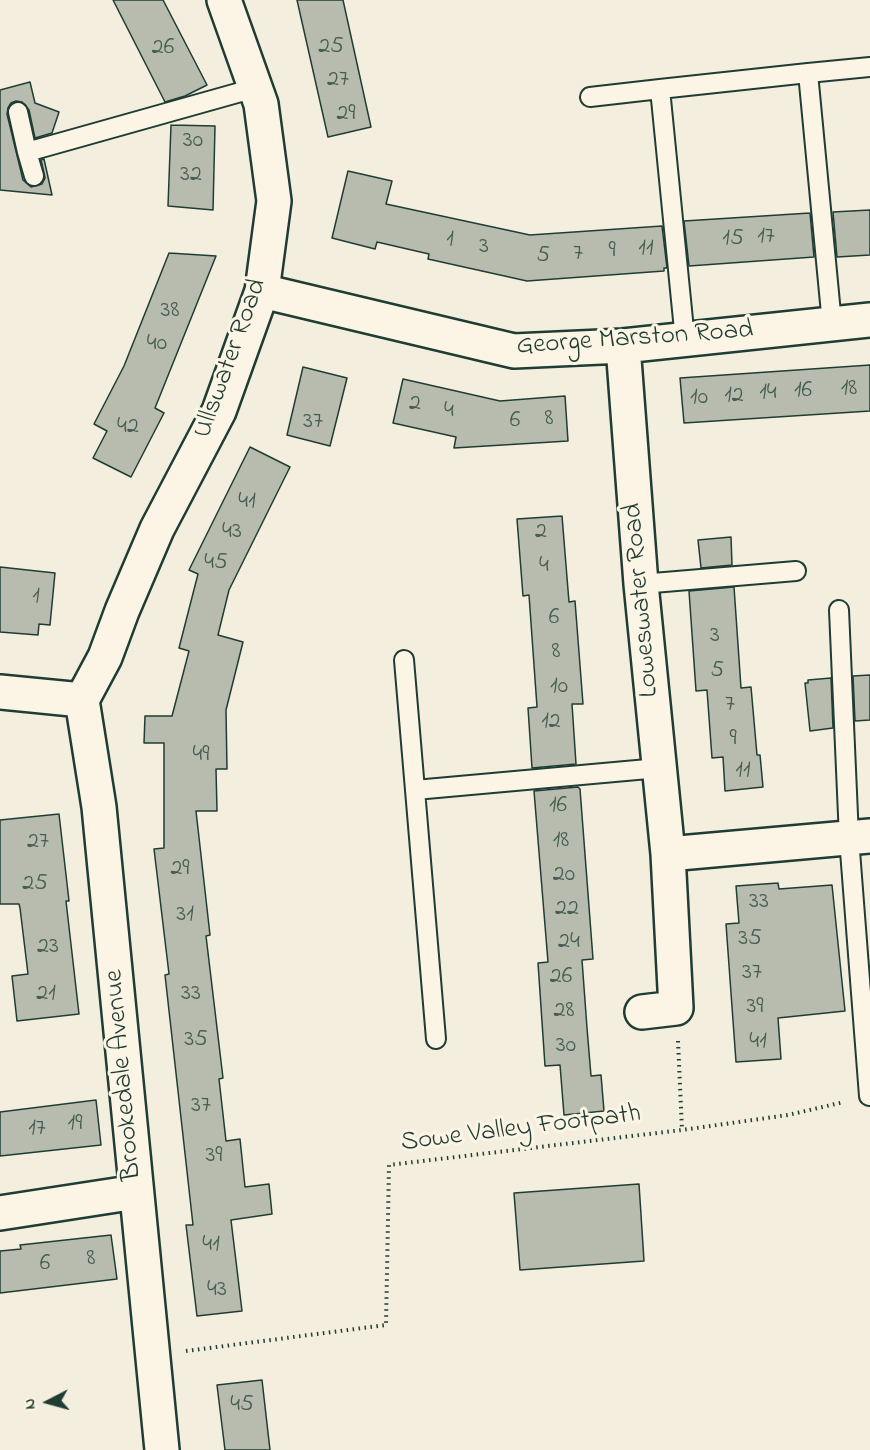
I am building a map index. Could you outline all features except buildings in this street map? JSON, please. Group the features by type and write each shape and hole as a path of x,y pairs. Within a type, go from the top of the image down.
{"street":[{"name":"Ullswater Road","path":"82,700 105,657 157,528 219,411 262,291 274,201 261,104 224,0"},
{"name":"George Marston Road","path":"262,291 514,351 623,346 870,320"},
{"name":"Loweswater Road","path":"623,346 640,584 668,854 676,1008"},
{"path":"0,692 82,700"},
{"name":"Brookedale Avenue","path":"82,700 99,807 162,1450"},
{"path":"668,854 860,837"},
{"path":"642,1012 676,1008"},
{"path":"0,1213 136,1192"}],"lane":[{"path":"590,97 870,68"},
{"path":"808,73 832,324"},
{"path":"27,152 255,88"},
{"path":"660,90 685,340"},
{"path":"18,112 34,176"},
{"path":"640,584 796,571"},
{"path":"839,610 860,837 869,1096"},
{"path":"404,660 436,1039"},
{"path":"415,790 659,768"}],"path":[{"path":"676,1008 682,1130"},
{"name":"Sowe Valley Footpath","path":"152,1355 386,1324 389,1165 788,1115 869,1096"}]}
